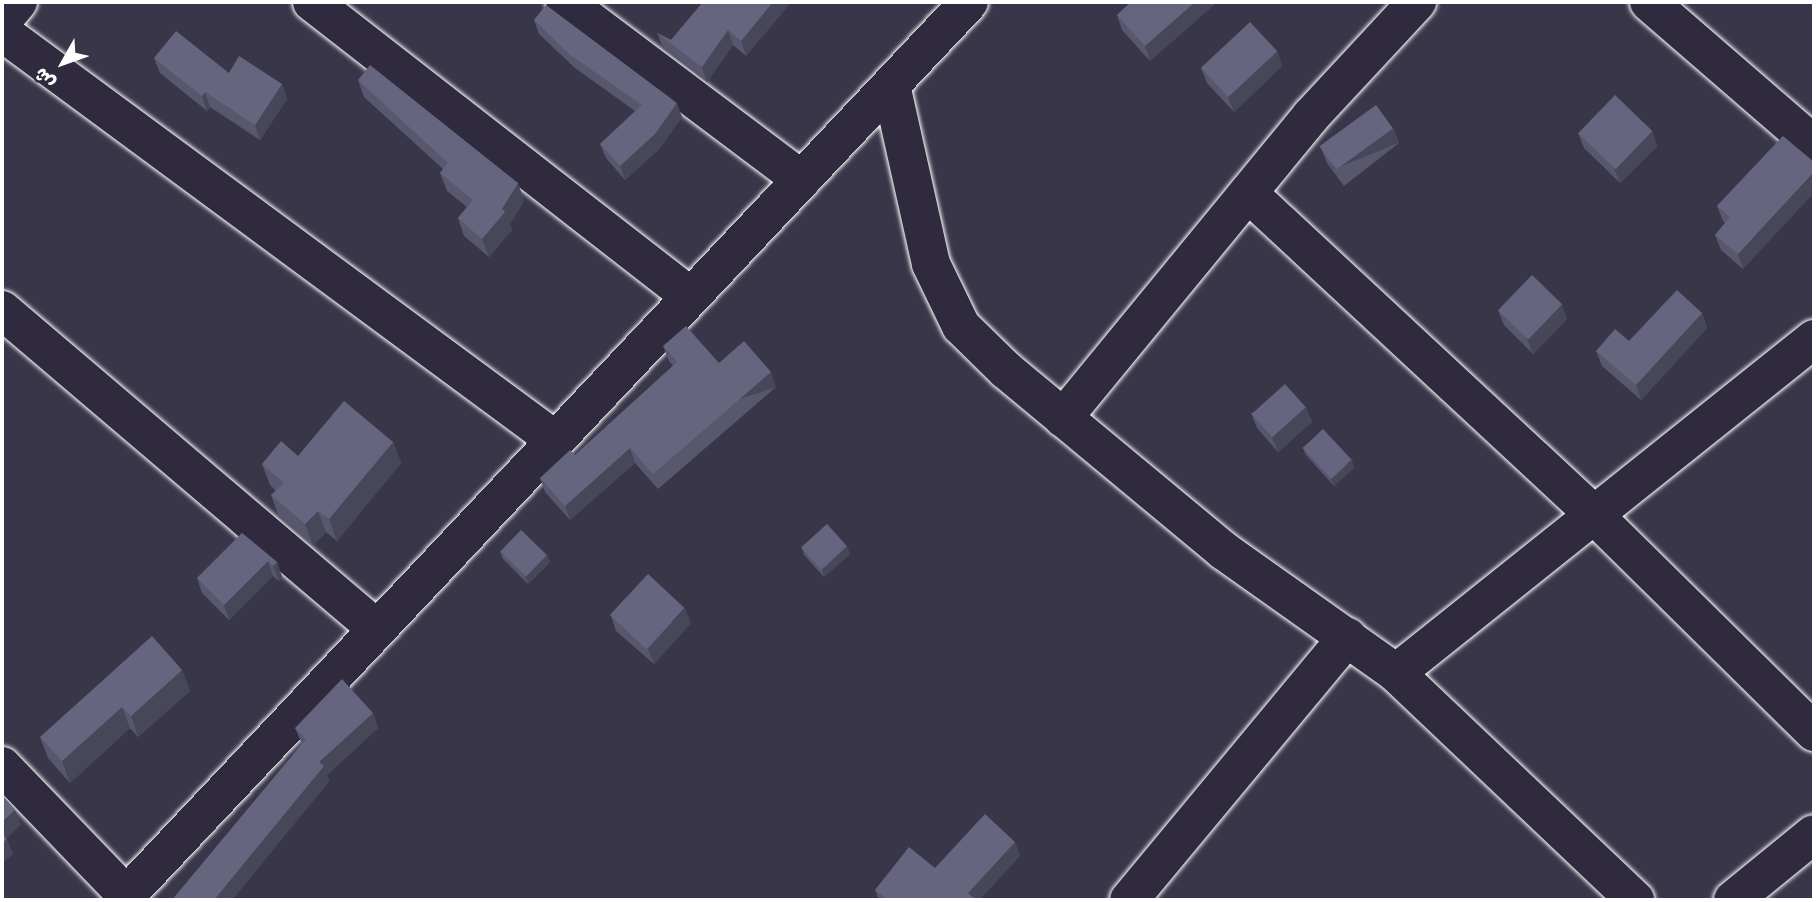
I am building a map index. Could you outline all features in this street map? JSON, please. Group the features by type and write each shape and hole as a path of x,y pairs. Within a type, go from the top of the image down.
{"street":[{"path":"2,21 18,2"},
{"path":"312,2 691,297"},
{"path":"565,2 802,180"},
{"path":"2,766 124,898 376,627 969,2"},
{"path":"1063,418 1248,193 1417,2"},
{"path":"1649,2 1814,145"},
{"path":"2,32 555,440"},
{"path":"891,85 931,264 961,326 1063,418 1224,551 1396,673 1635,900"},
{"path":"1248,193 1595,516 1814,732"},
{"path":"2,310 376,627"},
{"path":"1396,673 1814,339"},
{"path":"1129,900 1347,636"},
{"path":"1733,900 1814,834"}],"building":[{"path":"703,2 773,2 741,41 728,30 702,67 657,33 671,40"},
{"path":"1131,2 1195,2 1145,46 1117,15"},
{"path":"546,5 677,103 655,134 620,166 600,144 642,105 569,54 534,20"},
{"path":"1250,22 1277,51 1228,97 1201,68"},
{"path":"176,31 229,73 239,56 282,84 255,125 205,92 202,96 154,58"},
{"path":"370,65 518,183 502,209 505,212 482,239 458,218 473,200 440,173 448,163 358,80"},
{"path":"1615,95 1652,131 1616,169 1578,133"},
{"path":"1376,105 1393,128 1336,170 1319,146"},
{"path":"1783,136 1814,162 1814,172 1738,254 1715,235 1730,217 1717,206"},
{"path":"1532,275 1562,304 1528,339 1498,310"},
{"path":"1677,290 1702,313 1636,385 1596,351 1615,329 1629,341"},
{"path":"686,326 719,363 744,341 771,372 653,474 630,448 565,506 540,478 570,450 575,455 677,362 663,346"},
{"path":"1285,384 1306,407 1272,437 1252,414"},
{"path":"344,401 393,442 329,519 318,511 305,524 271,495 284,483 262,464 281,441 298,456"},
{"path":"1323,429 1352,460 1331,479 1303,448"},
{"path":"827,524 847,546 821,570 801,547"},
{"path":"521,530 547,555 526,577 500,552"},
{"path":"242,533 277,562 273,566 268,561 224,605 197,578"},
{"path":"648,574 685,608 646,649 610,615"},
{"path":"152,636 182,670 131,716 122,707 62,761 40,737"},
{"path":"342,679 373,713 319,762 324,766 214,900 172,900 306,739 295,728"},
{"path":"2,795 15,810 2,822"},
{"path":"985,814 1015,842 968,893 976,900 888,900 875,890 909,847 935,868"}]}
